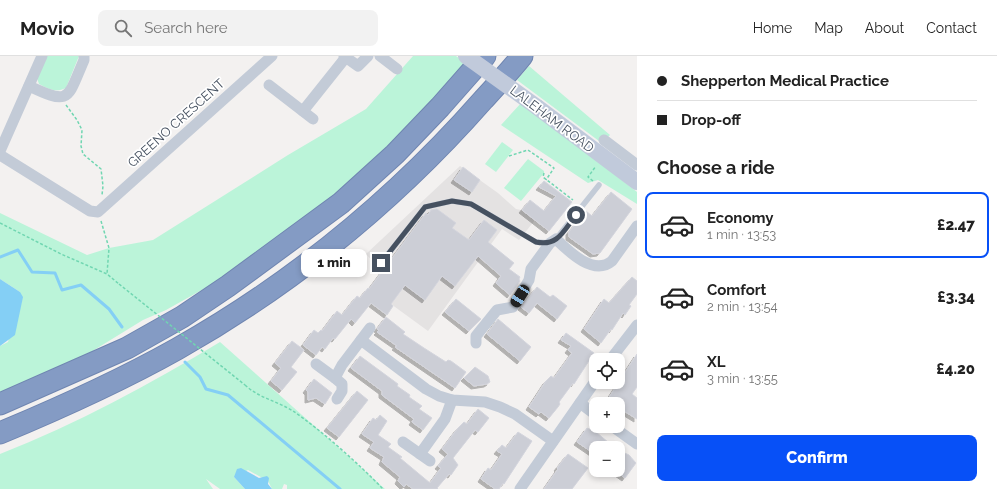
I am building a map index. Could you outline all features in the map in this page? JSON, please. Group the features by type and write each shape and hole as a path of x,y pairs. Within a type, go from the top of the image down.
{"highway":[{"path":"0,404 127,348 182,317 228,286 341,203 395,154 440,107 485,56"},
{"path":"0,433 115,381 178,349 306,265 347,232 421,167 522,56"}],"main road":[{"name":"LALEHAM ROAD","path":"466,56 637,182"}],"street":[{"path":"0,151 42,56"},
{"path":"29,86 51,96 62,97 70,93 84,60 84,56"},
{"name":"GREENO CRESCENT","path":"98,212 272,56"},
{"path":"303,111 345,56 358,66 368,56"},
{"path":"380,56 397,69"},
{"path":"269,85 313,119"},
{"path":"611,143 637,165"},
{"path":"0,155 90,211 98,212"},
{"path":"476,343 476,336 497,310 513,307 529,280 531,269 553,241 593,267 601,267 612,261 637,226"},
{"path":"615,353 637,325"},
{"path":"335,378 342,365 370,328"},
{"path":"361,340 426,389 439,396 452,400 485,402 500,407 516,414 553,441"},
{"path":"316,364 342,384 342,390 337,399"},
{"path":"520,489 590,389"},
{"path":"420,454 446,419 452,400"},
{"path":"580,403 589,410"},
{"path":"622,433 637,444"},
{"path":"403,442 430,461"}],"lane":[{"path":"381,263 425,207 452,201 471,204 536,242 553,241 599,185"}],"path":[{"path":"62,97 82,130 81,146 83,154 98,166 103,175 102,195 95,203 109,248 107,274"},
{"path":"509,156 528,150 554,168 546,180"},
{"path":"588,177 598,163"},
{"path":"544,173 542,177 573,200"},
{"path":"0,224 61,254 107,274 253,393 293,411 330,440 383,489"}],"shaded area":[{"path":"460,166 498,193 516,209 521,210 535,220 519,240 502,229 428,331 369,288 381,271 366,254"}],"green space":[{"path":"45,56 79,56 66,88 55,90 39,84 37,78"},
{"path":"413,56 456,56 467,64 386,148 319,208 234,272 166,310 143,320 73,363 0,394 0,346 8,342 20,292 0,279 0,213 87,255 109,248 153,240 288,155 366,109"},
{"path":"529,66 610,135 606,139 599,141 517,80"},
{"path":"522,102 637,192 637,204 598,180 588,183 501,125"},
{"path":"502,142 513,150 496,172 485,164"},
{"path":"528,159 544,171 544,173 521,201 504,188"},
{"path":"220,342 385,489 287,489 287,485 284,484 282,489 272,489 268,481 248,470 234,477 245,489 220,489 206,479 213,489 0,489 0,454 57,430 113,402"}],"water":[{"path":"0,279 20,292 23,297 15,335 0,346"},
{"path":"241,468 259,478 267,476 269,478 268,484 272,489 245,489 234,477 237,469"}],"building":[{"path":"463,167 480,180 472,192 454,180"},
{"path":"544,181 572,202 549,231 522,210 530,200 544,211 556,196 539,187"},
{"path":"611,192 632,209 600,253 593,254 569,237 569,232 586,211 592,216"},
{"path":"437,209 456,223 452,228 469,240 484,220 497,230 488,242 514,263 509,269 520,277 520,281 510,295 496,283 501,276 478,256 455,286 442,276 425,300 405,285 391,304 393,306 387,315 371,303 355,323 351,319 335,339 333,338 325,349 322,347 316,355 303,345 314,330 318,333 321,330 322,331 337,311 342,315 357,296 360,298 368,288 369,289 426,213 428,215 431,210"},
{"path":"632,277 637,281 637,294 629,305 631,306 625,315 623,313 601,343 584,329 604,299 609,303"},
{"path":"537,287 550,297 553,295 567,306 557,319 537,303 529,313 521,307"},
{"path":"456,299 481,319 469,331 445,312"},
{"path":"386,317 405,332 403,334 446,362 448,360 451,361 466,372 455,388 395,347 397,346 377,332 379,330 377,329"},
{"path":"498,319 531,347 520,361 487,334"},
{"path":"566,333 594,353 589,353 589,361 549,418 541,412 539,414 529,407 546,381 551,376 554,378 572,353 568,350 571,346 561,340"},
{"path":"292,341 304,350 291,367 297,372 282,390 271,381 281,368 275,363"},
{"path":"637,354 637,387 632,394 637,398 637,419 625,412 625,397 609,397 614,389 625,389 625,373"},
{"path":"360,356 398,384 397,386 410,395 409,397 422,406 419,409 432,418 423,430 412,422 414,419 382,395 382,391 351,368"},
{"path":"475,367 488,376 490,382 487,384 474,386 464,378"},
{"path":"314,379 332,393 325,404 316,398 308,400 308,392 306,390"},
{"path":"357,391 368,400 339,437 327,428"},
{"path":"478,409 489,418 478,432 475,430 453,458 458,465 451,475 449,474 437,488 438,489 413,489 406,484 404,487 398,481 400,477 382,462 384,457 370,448 374,442 362,434 373,418 376,420 380,415 387,421 378,435 391,444 388,447 402,457 400,458 430,483 441,468 438,466 448,454 442,449 458,428 464,422 467,424"},
{"path":"587,428 589,429 589,433 597,433 607,441 589,441 589,450 577,442"},
{"path":"518,432 532,441 504,484 503,483 499,489 495,489 481,479 488,468 491,470 502,454 497,451 502,445 506,448"},
{"path":"625,453 629,455 636,463 625,478 624,477 625,477"},
{"path":"568,454 588,468 572,489 544,489 558,469 557,468"}],"waterway":[{"path":"0,257 18,250 32,272 55,273 62,290 81,285 109,309 122,327"},
{"path":"185,362 200,377 206,389 228,395 340,489"}],"route":[{"path":"381,263 425,207 429,205 452,201 471,204 536,242 543,243 550,243 556,240 576,215"}]}
